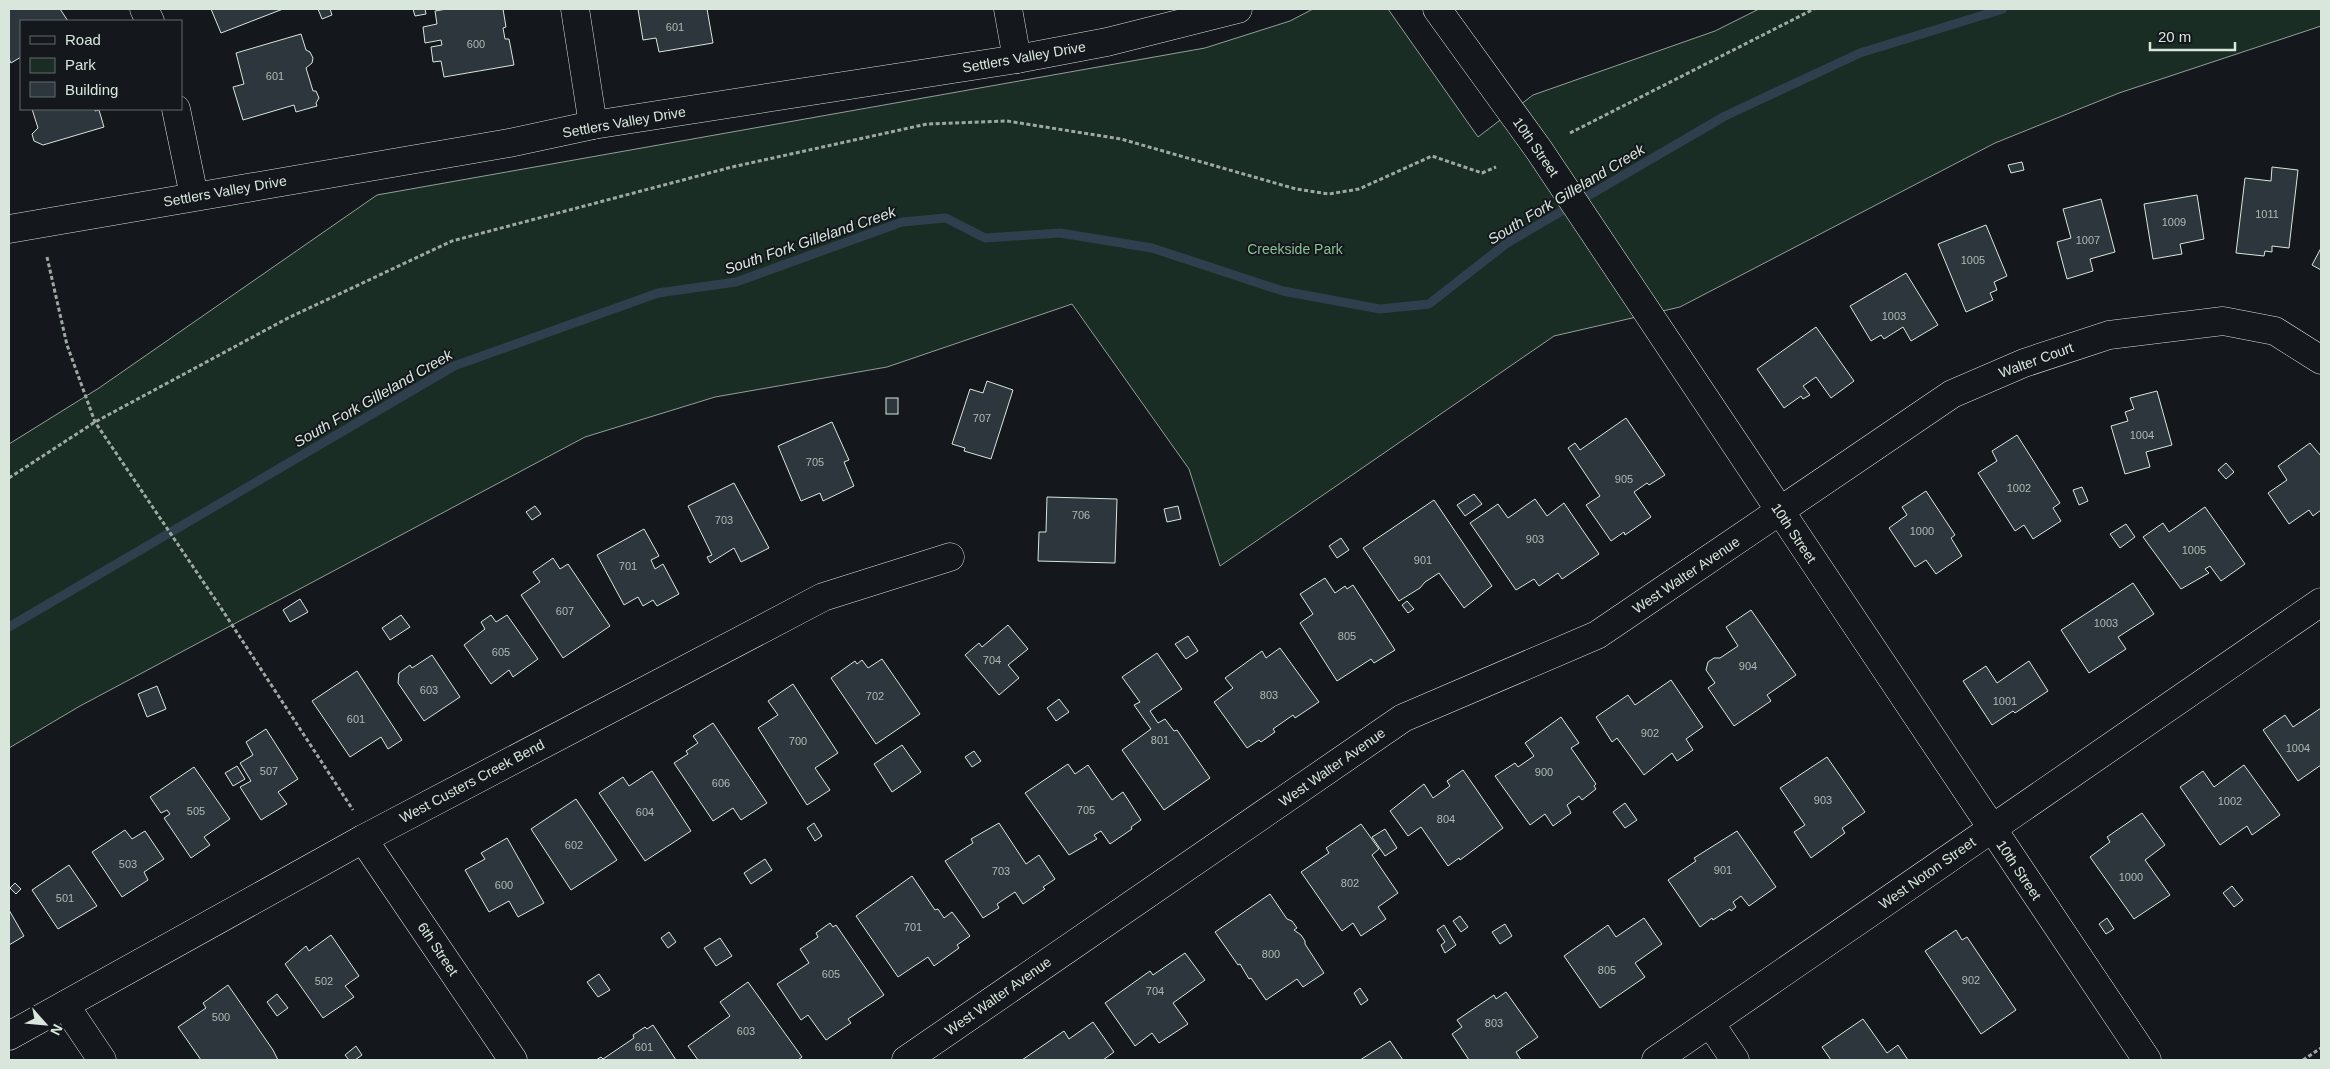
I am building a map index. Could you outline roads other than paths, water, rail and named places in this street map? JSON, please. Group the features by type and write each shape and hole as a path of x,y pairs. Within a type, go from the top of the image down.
{"street":[{"path":"575,9 593,125"},
{"path":"1008,9 1017,59"},
{"name":"Settlers Valley Drive","path":"9,229 509,143 593,125 1017,59 1107,42 1238,9"},
{"name":"10th Street","path":"1437,9 1545,159 1779,512 2147,1060"},
{"path":"176,110 194,196"},
{"name":"Walter Court","path":"1779,512 1952,394 2024,362 2109,335 2223,321 2275,331 2321,360"},
{"name":"West Walter Avenue","path":"906,1060 1402,718 1597,635 1779,512"},
{"name":"West Custers Creek Bend","path":"9,1036 363,839 823,597 950,557"},
{"name":"West Noton Street","path":"1656,1060 2321,602"},
{"name":"6th Street","path":"363,839 513,1060"},
{"path":"65,1005 102,1060"},
{"path":"1710,1023 1735,1060"}],"waterway":[{"name":"South Fork Gilleland Creek","path":"9,627 454,366 658,293 736,282 902,222 946,218 985,238 1060,233 1152,248 1283,291 1380,309 1429,304 1507,243 1725,116 1860,53 2003,9"}],"park label":[{"name":"Creekside Park","path":"1295,249"}]}
